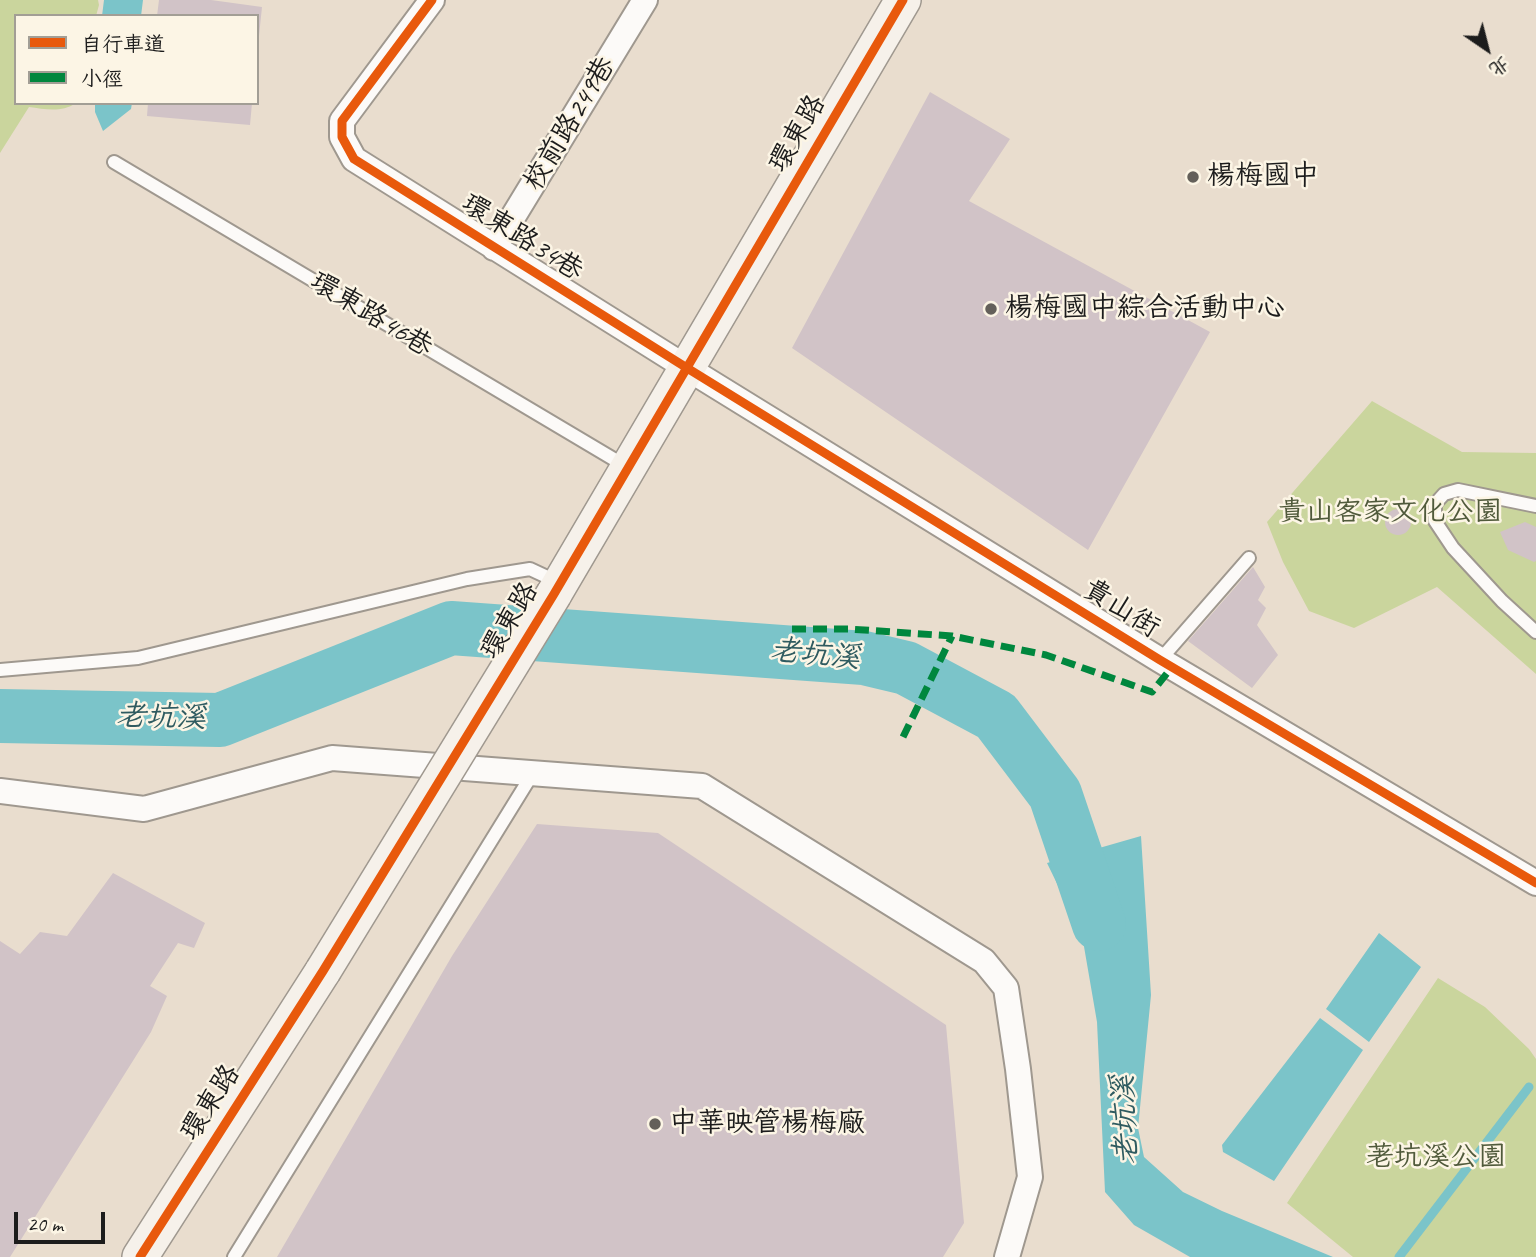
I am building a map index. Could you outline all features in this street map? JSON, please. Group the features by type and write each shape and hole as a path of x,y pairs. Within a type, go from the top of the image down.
{"street":[{"name":"環東路34巷","path":"432,0 342,121 342,137 354,159 687,368"},
{"name":"校前路249巷","path":"495,248 645,0"},
{"name":"環東路","path":"140,1257 323,971 557,589 903,0"},
{"name":"貴山街","path":"687,368 1160,660 1536,883"},
{"path":"0,791 144,809 332,758 702,786 984,961 1006,988 1030,1177 1007,1257"}],"lane":[{"name":"環東路46巷","path":"114,162 627,467"},
{"path":"1536,506 1458,490 1444,494 1435,504 1435,521 1453,548 1494,593 1536,632"},
{"path":"1160,660 1249,558"},
{"path":"0,670 138,658 467,579 530,569 557,589"},
{"path":"234,1257 533,774"}],"green space":[{"path":"0,0 98,0 97,14 14,14 14,105 72,105 59,109 29,107 0,153"},
{"name":"貴山客家文化公園","path":"1372,401 1462,452 1536,453 1536,674 1437,587 1354,628 1309,611 1283,562 1267,522"},
{"name":"荖坑溪公園","path":"1438,978 1485,1007 1536,1059 1536,1257 1353,1257 1287,1203"}],"water":[{"path":"104,0 143,0 141,14 102,14"},
{"path":"95,105 132,105 131,109 103,131"},
{"path":"1141,836 1151,995 1138,1128 1144,1157 1183,1192 1333,1257 1190,1257 1134,1225 1105,1192 1097,1022 1082,935 1047,863"},
{"path":"1379,933 1421,967 1369,1042 1326,1009"},
{"path":"1320,1018 1363,1050 1274,1181 1223,1152 1222,1145"}],"building":[{"path":"159,0 211,0 262,7 259,36 259,14 157,14"},
{"name":"楊梅國中綜合活動中心","path":"930,92 1010,139 969,201 1210,332 1088,550 792,348"},
{"path":"148,105 252,105 250,125 147,116"},
{"path":"1398,509 1407,513 1411,522 1407,531 1398,535 1389,531 1385,522 1389,513"},
{"path":"1525,522 1536,527 1534,562 1508,550 1500,532"},
{"path":"1253,567 1265,587 1258,600 1266,608 1257,625 1278,655 1252,688 1188,641"},
{"name":"中華映管楊梅廠","path":"537,824 658,833 946,1025 964,1223 943,1257 277,1257 452,956"},
{"path":"113,873 205,923 194,948 178,943 150,986 167,996 151,1032 10,1257 0,1257 0,941 20,954 40,932 67,936"}],"waterway":[{"name":"老坑溪","path":"0,716 220,720 451,628 864,658 906,668 996,716 1055,794 1099,924"},
{"path":"1399,1257 1529,1087"}],"marked path":[{"path":"792,629 849,629 952,636 1046,655 1152,692 1172,667"},
{"path":"903,737 952,636"}],"cycle path":[{"path":"432,0 342,121 342,137 354,159 1160,660 1536,883"},
{"path":"140,1257 323,971 554,594 903,0"}],"place":[{"name":"楊梅國中","path":"1193,177"},
{"name":"楊梅國中綜合活動中心","path":"991,309"},
{"name":"中華映管楊梅廠","path":"655,1124"}]}
